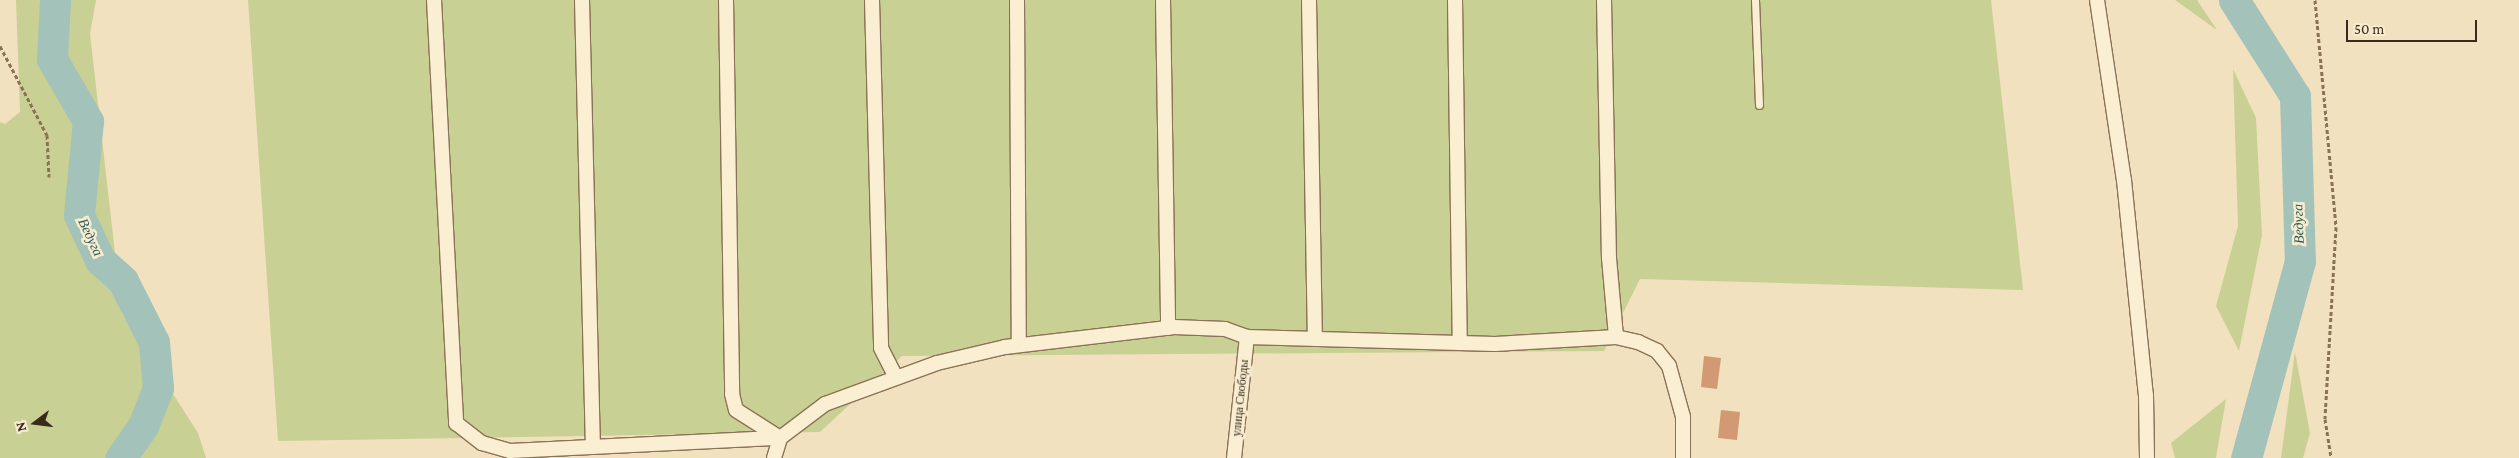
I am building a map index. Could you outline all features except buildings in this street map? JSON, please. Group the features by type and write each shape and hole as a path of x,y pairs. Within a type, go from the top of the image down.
{"street":[{"path":"434,0 456,422 482,443 510,451 780,438 825,404 895,375 1019,346 1168,328 1225,329 1248,337 1460,343 1616,338 1657,351 1669,366 1683,417 1684,458"},
{"path":"582,0 593,447"},
{"path":"726,0 732,394 736,410 780,438"},
{"path":"872,0 881,348 895,375"},
{"path":"1017,0 1019,346"},
{"path":"1163,0 1168,328"},
{"path":"1309,0 1315,339"},
{"path":"1455,0 1460,343"},
{"path":"1604,0 1609,258 1616,338"},
{"path":"2097,0 2124,180 2146,395 2147,458"},
{"name":"улица Свободы","path":"1234,458 1248,337"},
{"path":"774,458 780,438"}],"lane":[{"path":"1755,0 1759,105"}],"path":[{"path":"2316,0 2336,227 2325,419 2331,458"},
{"path":"0,46 47,135 49,178"}],"green space":[{"path":"16,0 96,0 90,34 122,314 198,433 206,458 0,458 0,122 5,124 20,112"},
{"path":"248,0 1991,0 2023,290 1640,279 1604,351 902,356 820,432 278,441"},
{"path":"2175,0 2197,0 2217,30"},
{"path":"2233,69 2256,118 2262,235 2239,351 2216,306 2238,226"},
{"path":"2295,352 2310,433 2303,458 2281,458"},
{"path":"2226,399 2216,458 2175,458 2171,443"}],"waterway":[{"name":"Ведуга","path":"55,0 52,59 88,121 79,215 100,260 123,281 154,342 158,388 143,426 121,458"},
{"name":"Ведуга","path":"2234,0 2295,96 2300,261 2246,458"}]}
